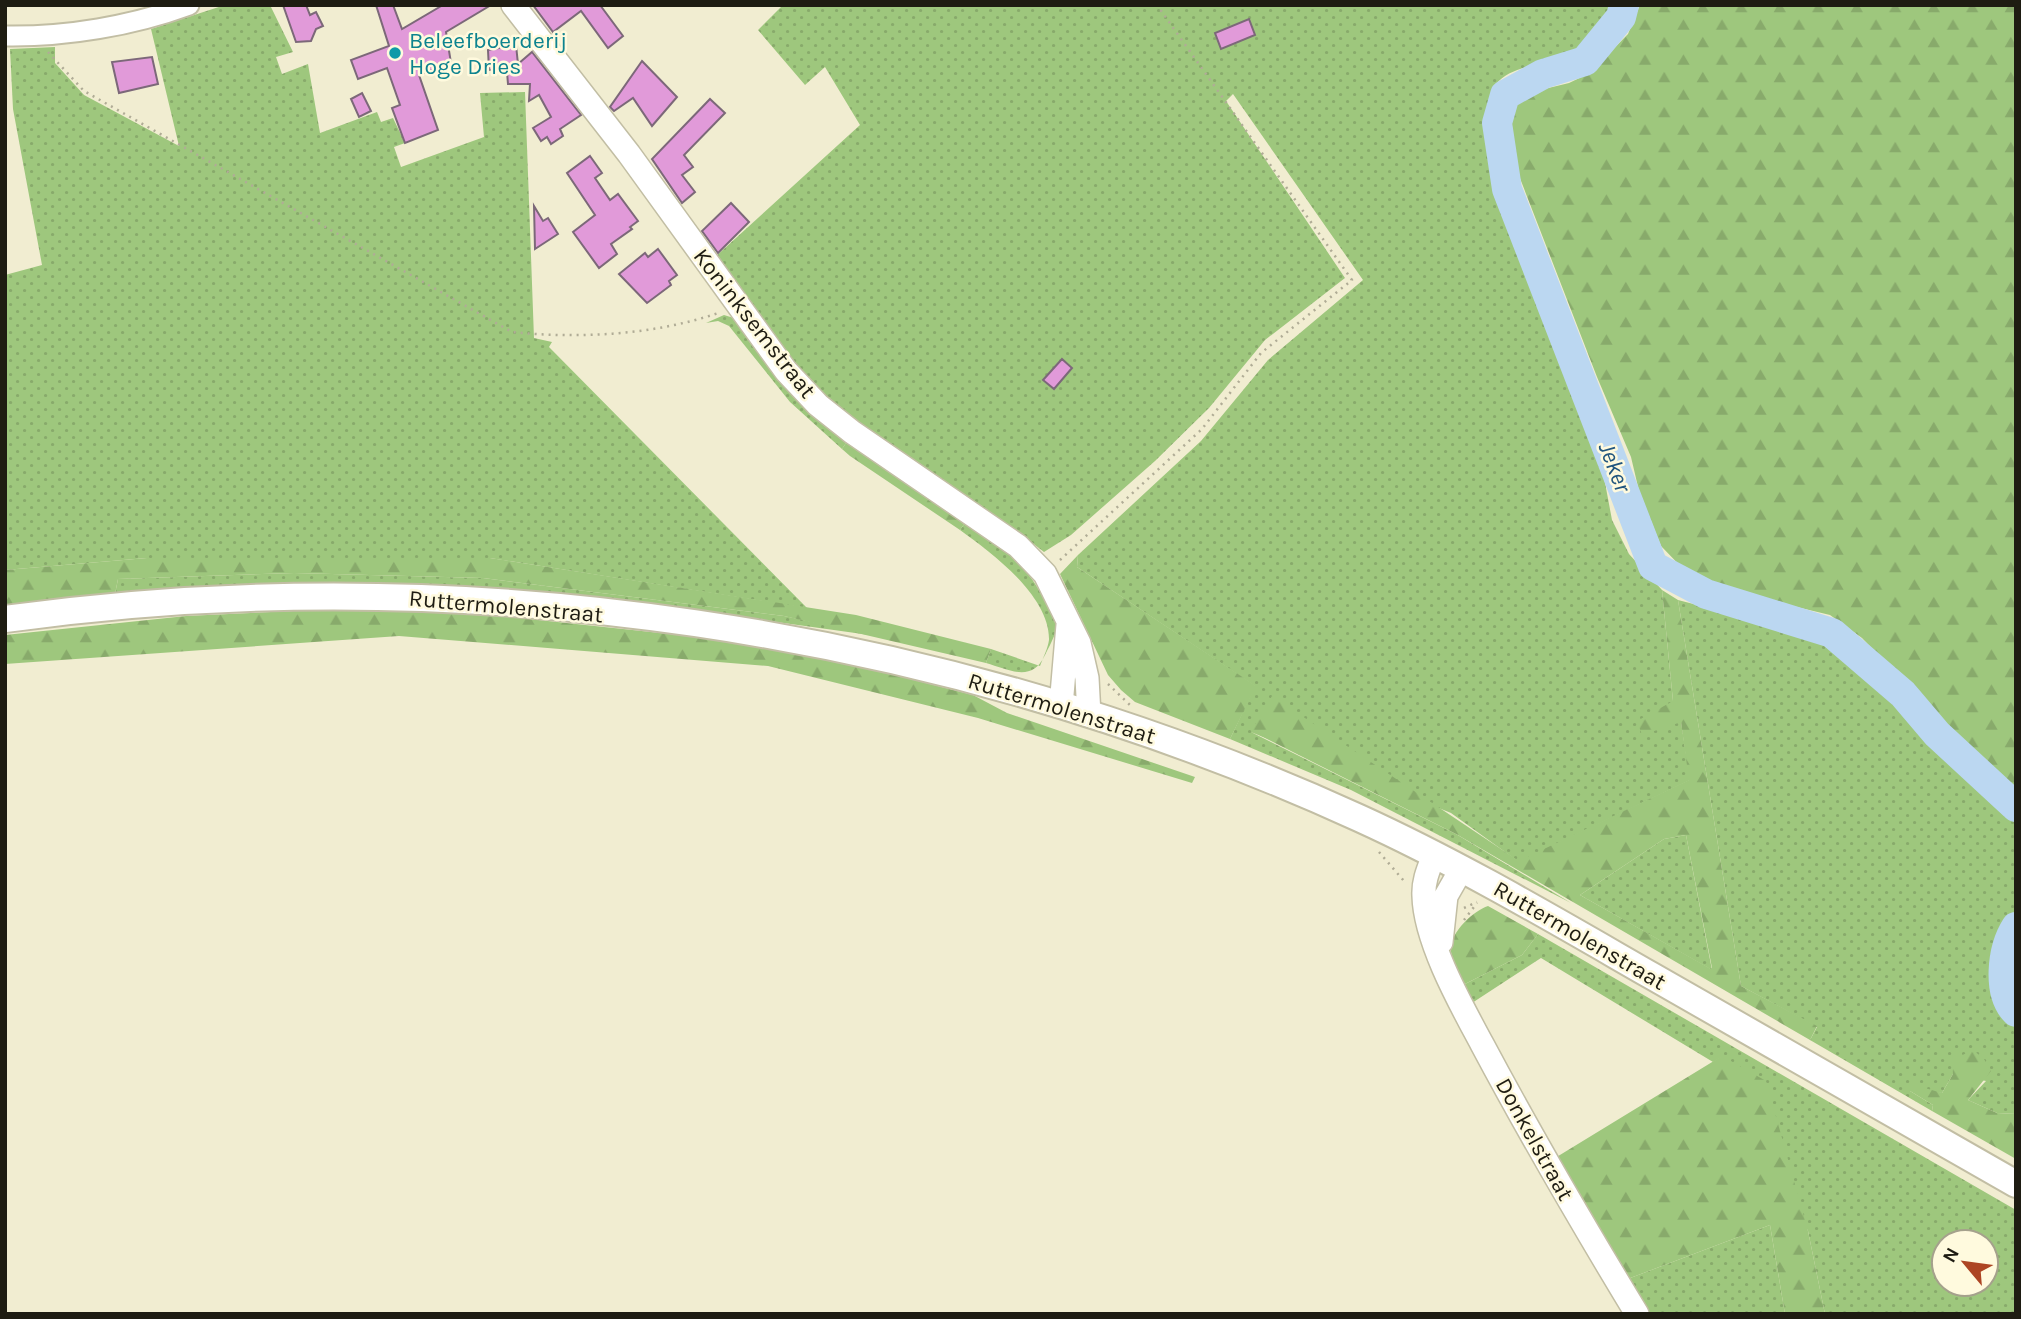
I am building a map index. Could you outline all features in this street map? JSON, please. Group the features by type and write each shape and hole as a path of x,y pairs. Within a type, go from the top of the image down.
{"main road":[{"name":"Ruttermolenstraat","path":"5,619 99,606 301,596 476,601 696,622 773,636 963,678 1089,715 1251,772 1361,819 1462,868 2016,1184"}],"street":[{"path":"5,36 34,36 96,29 189,5"},
{"name":"Koninksemstraat","path":"513,5 573,81 786,371 818,405 852,432 1018,546 1045,574 1082,654 1087,678 1089,715"},
{"path":"1061,706 1068,622"},
{"name":"Donkelstraat","path":"1434,855 1425,877 1433,902 1430,934 1457,996 1526,1128 1637,1314"},
{"path":"1433,902 1446,896 1462,868"}],"path":[{"path":"1045,574 1202,429 1261,353 1352,280 1157,5"},
{"path":"34,36 84,91 512,332 559,337 651,328 702,318 739,305"},
{"path":"1378,852 1407,886 1433,902 1454,911 1478,901 1488,900"},
{"path":"1458,927 1478,901"}],"green space":[{"path":"225,5 270,5 293,52 276,57 282,74 308,64 320,133 377,112 381,122 393,118 405,143 394,147 401,167 484,137 480,93 525,92 534,338 552,342 549,347 807,608 490,558 147,558 5,570 5,275 42,265 13,109 10,49 55,47 55,63 84,95 179,146 151,29"},
{"path":"783,5 1620,5 1596,33 1574,50 1510,73 1496,84 1488,108 1488,140 1497,200 1603,472 1612,520 1629,554 1662,590 1673,701 1681,722 1690,780 1519,862 1451,813 1251,732 1456,834 1571,903 1351,790 1230,739 1255,686 1077,567 1078,555 1201,441 1268,360 1363,280 1233,94 1226,101 1345,278 1265,340 1209,408 1155,461 1071,535 1044,552 871,436 818,392 776,344 714,258 860,125 825,67 805,85 758,30"},
{"path":"1640,5 2016,5 2016,792 1966,746 1862,638 1830,615 1735,592 1689,575 1661,546 1639,491 1631,457 1516,168 1507,126 1510,109 1524,94 1569,83 1590,73 1628,34"},
{"path":"724,315 737,319 848,440 842,449 790,402 729,326 718,321 706,323"},
{"path":"848,440 967,520 960,530 850,456 842,449"},
{"path":"967,520 1013,557 1040,591 1056,627 1043,658 1049,640 1047,624 1040,607 1017,577 960,530"},
{"path":"1078,555 1077,567 1256,686 1230,739 1135,702 1108,675 1060,574"},
{"path":"147,558 490,558 856,615 991,649 986,663 784,616 483,578 294,573 118,579 115,594 5,606 5,570"},
{"path":"294,573 483,578 784,616 884,637 656,605 499,590 336,584 115,594 118,579"},
{"path":"1662,590 1678,600 1741,986 1817,1026 1810,1040 1456,834 1251,731 1272,696 1519,861 1689,780 1681,722 1642,735 1637,721 1673,701","holes":["1686,835 1711,969 1580,895 1664,839"]},
{"path":"1678,600 1820,637 1861,667 1924,733 2016,820 2016,911 2003,934 1992,968 1992,986 1999,1004 2016,1029 2016,1114 1997,1113 1968,1100 1986,1081 1953,1074 1942,1093 1910,1091 1933,1105 1932,1111 1810,1040 1817,1027 1741,986"},
{"path":"338,609 482,614 698,637 844,662 973,695 1007,713 1195,777 1192,783 978,718 768,666 399,636 5,664 5,635 186,616"},
{"path":"991,649 1038,665 1027,672 1020,672 986,663"},
{"path":"1686,835 1712,970 1580,895 1664,839"},
{"path":"1488,906 1538,934 1522,955 1463,985 1451,952 1453,938 1475,913"},
{"path":"1538,934 2016,1210 2016,1314 1825,1314 1808,1231 1722,1057 1713,1062 1541,958 1472,1003 1463,985 1522,955"},
{"path":"1973,1050 1984,1059 1991,1071 1968,1100 1997,1113 2016,1114 2016,1159 1932,1111 1933,1105 1910,1091 1911,1084 1942,1093 1953,1074 1952,1060"},
{"path":"1722,1056 1766,1081 1808,1231 1825,1314 1785,1314 1770,1225 1625,1280 1555,1158"},
{"path":"1770,1225 1785,1314 1645,1314 1625,1280"}],"building":[{"path":"283,5 306,5 310,15 316,12 323,26 316,29 311,41 296,42"},
{"path":"376,5 393,5 402,29 443,5 491,5 446,32 451,63 419,75 438,130 405,143 392,108 400,105 387,68 358,79 351,60 389,46"},
{"path":"533,5 600,5 623,36 608,48 581,11 553,32"},
{"path":"1249,19 1255,35 1221,49 1215,33"},
{"path":"516,45 518,64 532,52 581,115 560,129 563,136 551,144 547,137 541,141 533,128 551,117 539,95 529,101 530,84 508,84 507,72 512,68 489,70 488,50"},
{"path":"152,57 158,84 119,93 112,62"},
{"path":"642,61 677,97 652,126 633,98 614,111 610,107"},
{"path":"362,93 371,111 359,117 351,99"},
{"path":"710,99 725,113 684,155 693,167 682,175 695,192 682,203 652,159"},
{"path":"590,156 602,173 595,178 610,200 618,194 638,221 630,227 632,229 611,244 617,254 599,268 573,232 595,215 567,173"},
{"path":"731,203 749,222 718,253 702,231"},
{"path":"534,206 543,221 548,218 558,234 535,249"},
{"path":"658,249 677,275 669,281 671,285 647,303 619,274 645,253 648,257"},
{"path":"1062,359 1072,368 1054,389 1043,380"}],"waterway":[{"name":"Jeker","path":"1624,5 1621,17 1585,61 1543,74 1505,95 1497,123 1507,189 1653,566 1706,594 1832,633 1903,694 1937,734 2016,807"},
{"name":"Jeker","path":"2016,927 2007,947 2004,971 2006,994 2016,1012"}],"place":[{"name":"Beleefboerderij Hoge Dries","path":"395,53"}]}
